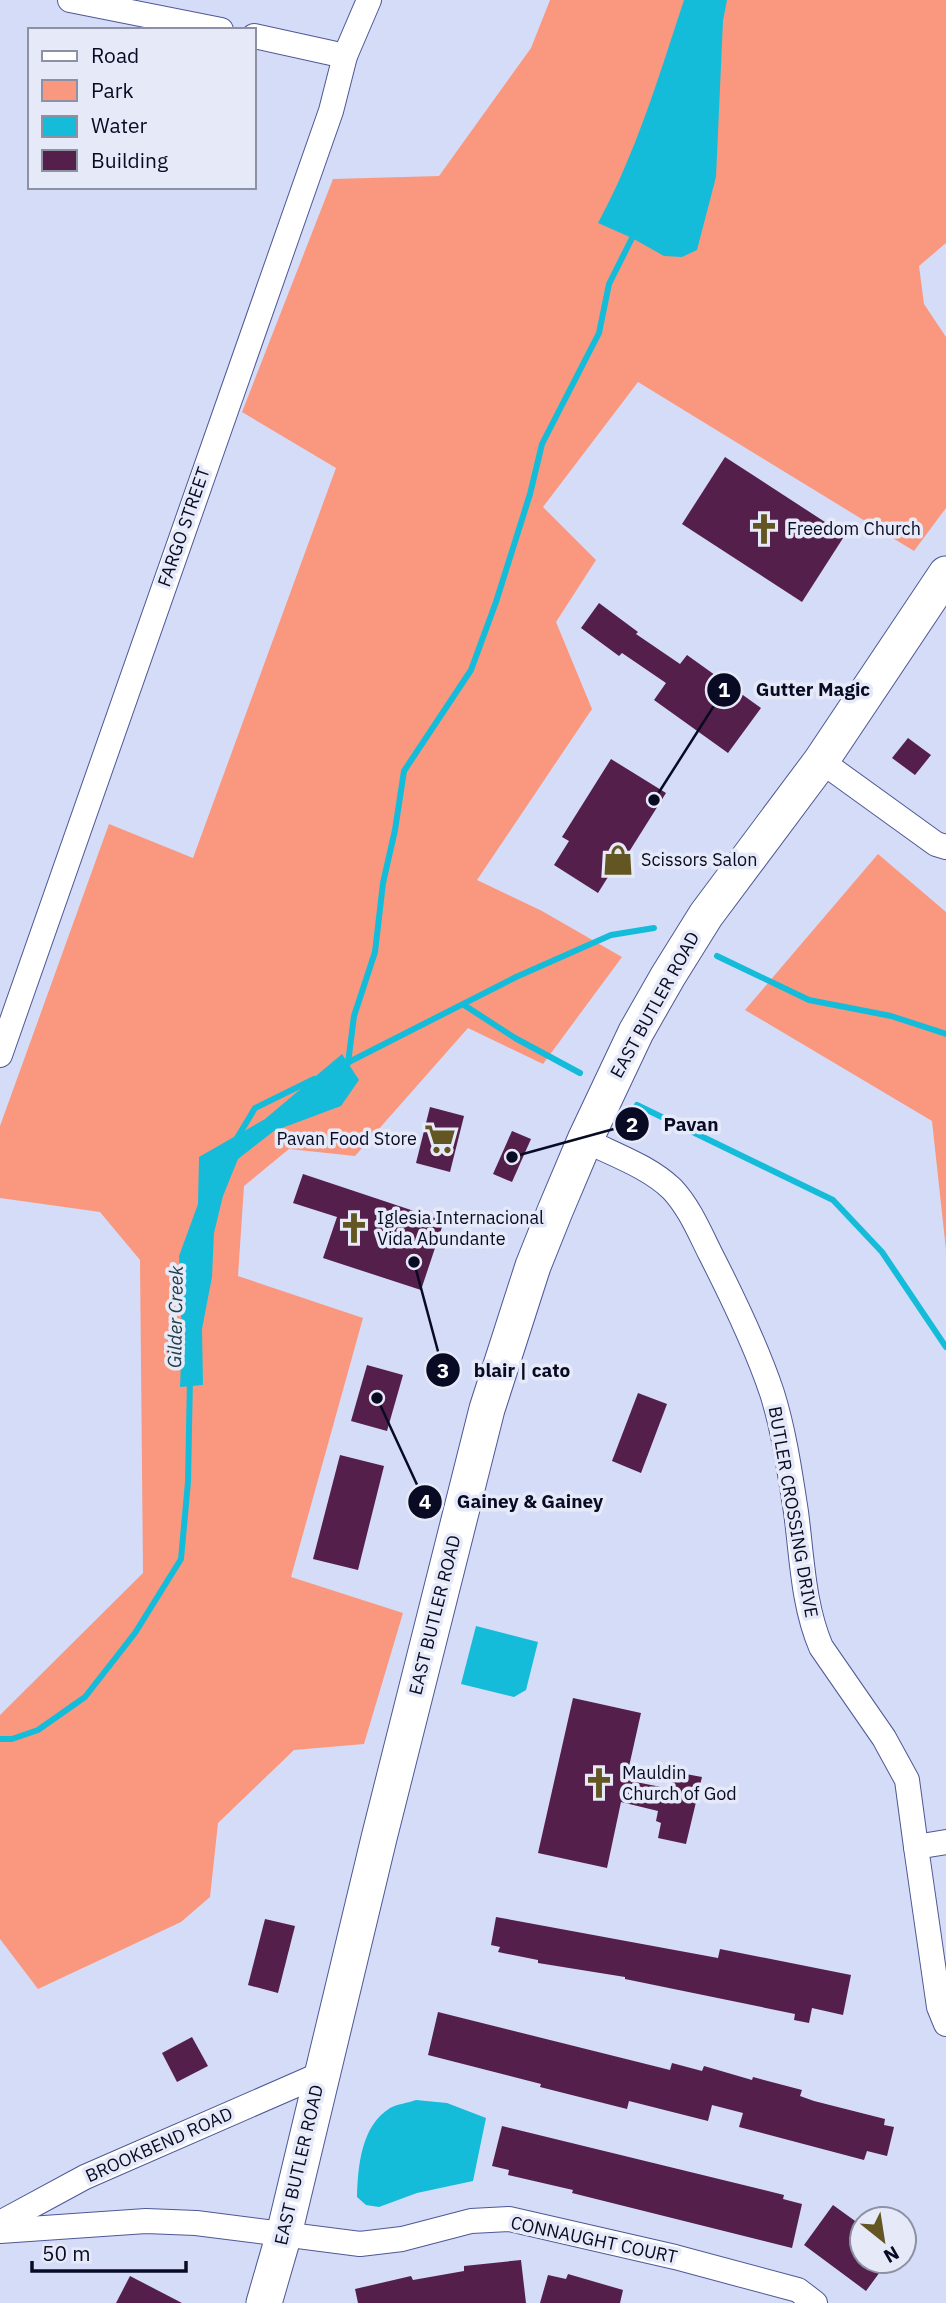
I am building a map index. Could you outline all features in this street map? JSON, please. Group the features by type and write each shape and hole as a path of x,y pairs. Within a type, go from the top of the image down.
{"main road":[{"name":"EAST BUTLER ROAD","path":"264,2303 284,2234 321,2074 487,1409 533,1266 585,1140 636,1032 700,925 821,761 946,574"}],"street":[{"path":"70,0 211,28"},
{"name":"FARGO STREET","path":"0,1055 331,111 345,56 369,0"},
{"path":"256,36 345,56"},
{"path":"821,761 936,844 946,847"},
{"name":"BUTLER CROSSING DRIVE","path":"585,1140 639,1166 672,1190 688,1210 756,1352 772,1394 783,1437 806,1595 816,1635 821,1647 884,1738 907,1780 939,2007 946,2024"},
{"path":"916,1847 946,1842"},
{"name":"BROOKBEND ROAD","path":"0,2223 85,2177 321,2074"},
{"name":"CONNAUGHT COURT","path":"284,2234 360,2244 402,2239 471,2221 509,2219 675,2257 799,2290 815,2303"},
{"path":"0,2231 146,2221 196,2223 284,2234"}],"green space":[{"path":"550,0 946,0 946,243 919,266 924,304 946,337 946,508 914,551 638,382 543,507 596,560 556,622 592,709 477,880 542,911 622,957 543,1064 468,1028 355,1156 289,1149 244,1186 238,1276 363,1318 291,1577 403,1613 364,1744 294,1750 218,1823 210,1897 181,1922 38,1989 0,1939 0,1715 143,1573 140,1260 100,1212 0,1198 0,1126 109,824 193,858 336,468 242,412 333,179 439,176 531,48"},
{"path":"878,854 946,912 946,1250 932,1121 745,1010"}],"water":[{"path":"684,0 727,0 723,21 716,177 697,250 682,257 664,256 598,223 635,142"},
{"name":"Gilder Creek","path":"342,1054 359,1080 341,1106 274,1131 238,1159 223,1196 214,1233 212,1277 202,1329 203,1385 180,1387 182,1339 179,1256 198,1204 199,1157 265,1119"},
{"path":"476,1626 538,1642 526,1690 514,1697 461,1684"},
{"path":"416,2100 447,2103 486,2118 473,2181 417,2193 379,2207 366,2205 357,2197 360,2160 367,2136 380,2116 390,2108"}],"building":[{"name":"Freedom Church","path":"725,457 845,535 802,602 682,524"},
{"path":"599,603 638,632 636,634 680,664 687,655 761,708 728,753 654,700 666,683 622,653 619,656 581,628"},
{"path":"908,738 931,755 915,775 892,758"},
{"path":"611,759 666,793 617,871 613,869 598,893 554,865 569,841 562,837"},
{"name":"Pavan Food Store","path":"430,1107 464,1116 450,1172 416,1163"},
{"path":"512,1131 531,1139 512,1182 493,1174"},
{"path":"303,1174 444,1221 421,1290 323,1258 337,1217 293,1203"},
{"path":"367,1365 403,1375 387,1431 351,1421"},
{"path":"638,1393 667,1404 641,1473 612,1461"},
{"path":"340,1455 384,1466 358,1570 313,1559"},
{"name":"Mauldin Church of God","path":"573,1698 641,1713 626,1780 671,1789 675,1772 702,1777 686,1844 658,1838 661,1823 656,1821 658,1811 621,1802 607,1868 538,1853"},
{"path":"496,1917 718,1958 720,1949 851,1975 843,2015 812,2008 809,2023 794,2020 795,2014 625,1977 538,1963 538,1960 498,1952 500,1947 491,1945"},
{"path":"265,1919 295,1926 278,1993 248,1985"},
{"path":"438,2012 670,2070 672,2063 702,2071 704,2066 752,2080 753,2077 802,2090 800,2096 814,2101 885,2119 884,2125 894,2127 887,2156 867,2151 864,2160 739,2127 743,2113 712,2105 708,2121 629,2101 627,2109 428,2055"},
{"path":"192,2037 208,2066 177,2082 162,2053"},
{"path":"502,2126 784,2195 783,2199 802,2204 792,2248 508,2175 509,2170 492,2166"},
{"path":"833,2205 848,2216 848,2275 878,2275 866,2291 804,2245"},
{"path":"521,2260 526,2303 358,2303 355,2289 411,2276 413,2280 464,2271 464,2266"},
{"path":"568,2274 623,2290 620,2303 540,2303 548,2275 566,2279"},
{"path":"130,2276 182,2303 116,2303"}],"waterway":[{"path":"348,1063 354,1016 375,952 383,883 404,771 471,670 530,494 542,444 599,333 609,284 632,238"},
{"path":"343,1065 516,977 611,935 654,928"},
{"path":"717,956 809,1000 891,1016 946,1034"},
{"name":"Gilder Creek","path":"464,1005 515,1038 580,1073"},
{"name":"Gilder Creek","path":"237,1138 255,1108 314,1079"},
{"name":"Gilder Creek","path":"637,1105 833,1200 882,1252 946,1347"},
{"name":"Gilder Creek","path":"0,1739 12,1739 38,1730 85,1697 135,1633 181,1559 188,1482 190,1378"}],"place":[{"name":"Freedom Church","path":"764,529"},
{"name":"Gutter Magic","path":"654,800"},
{"name":"Scissors Salon","path":"618,860"},
{"name":"Pavan Food Store","path":"440,1139"},
{"name":"Pavan","path":"512,1157"},
{"name":"Iglesia Internacional Vida Abundante","path":"354,1228"},
{"name":"blair | cato","path":"414,1262"},
{"name":"Gainey & Gainey","path":"377,1398"},
{"name":"Mauldin Church of God","path":"599,1783"}]}
